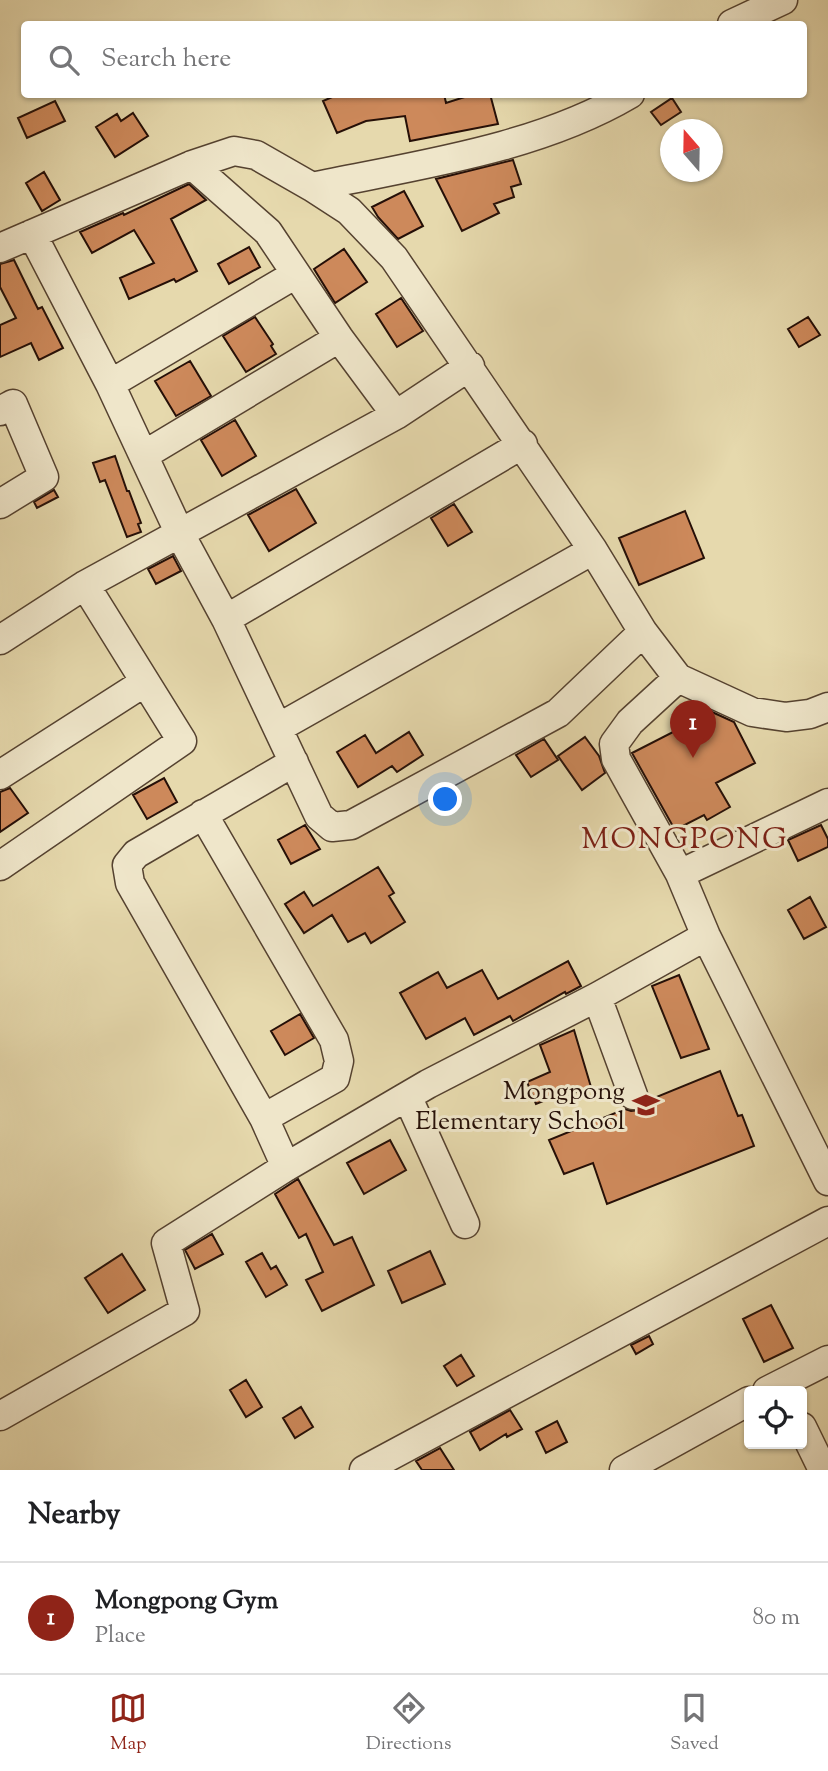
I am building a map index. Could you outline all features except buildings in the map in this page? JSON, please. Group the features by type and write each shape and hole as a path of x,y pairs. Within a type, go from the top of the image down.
{"street":[{"path":"738,21 783,0"},
{"path":"312,187 539,136 603,110 623,98"},
{"path":"0,248 192,165 234,151 256,155 349,211 394,258 523,444 643,632 678,678 752,712 786,717 810,714 828,707"},
{"path":"192,165 268,232 339,338 396,415"},
{"path":"32,234 110,384 180,534 226,619 319,816 332,827 351,825 558,713 643,632"},
{"path":"110,384 296,274"},
{"path":"144,454 339,338"},
{"path":"0,640 85,585 396,415 470,366"},
{"path":"0,411 13,404 44,477 0,504"},
{"path":"226,619 523,444"},
{"path":"278,728 593,550"},
{"path":"0,866 182,741 85,585"},
{"path":"678,678 630,722 614,744 616,759 680,874 706,936 828,1181"},
{"path":"0,775 145,682"},
{"path":"286,1167 264,1118 130,883 127,865 136,854 294,762"},
{"path":"680,874 828,803"},
{"path":"203,814 334,1040 339,1060 335,1078 264,1118"},
{"path":"0,1416 184,1311 166,1243 286,1167 428,1084 597,997 706,936"},
{"path":"597,997 633,1095"},
{"path":"408,1098 465,1224"},
{"path":"364,1470 828,1221"},
{"path":"782,1386 828,1360"},
{"path":"624,1470 744,1404"},
{"path":"807,1437 823,1470"}],"place":[{"name":"Mongpong Gym","path":"693,758"},
{"name":"Mongpong Elementary School","path":"646,1105"}],"district":[{"name":"MONGPONG","path":"685,838"}]}
